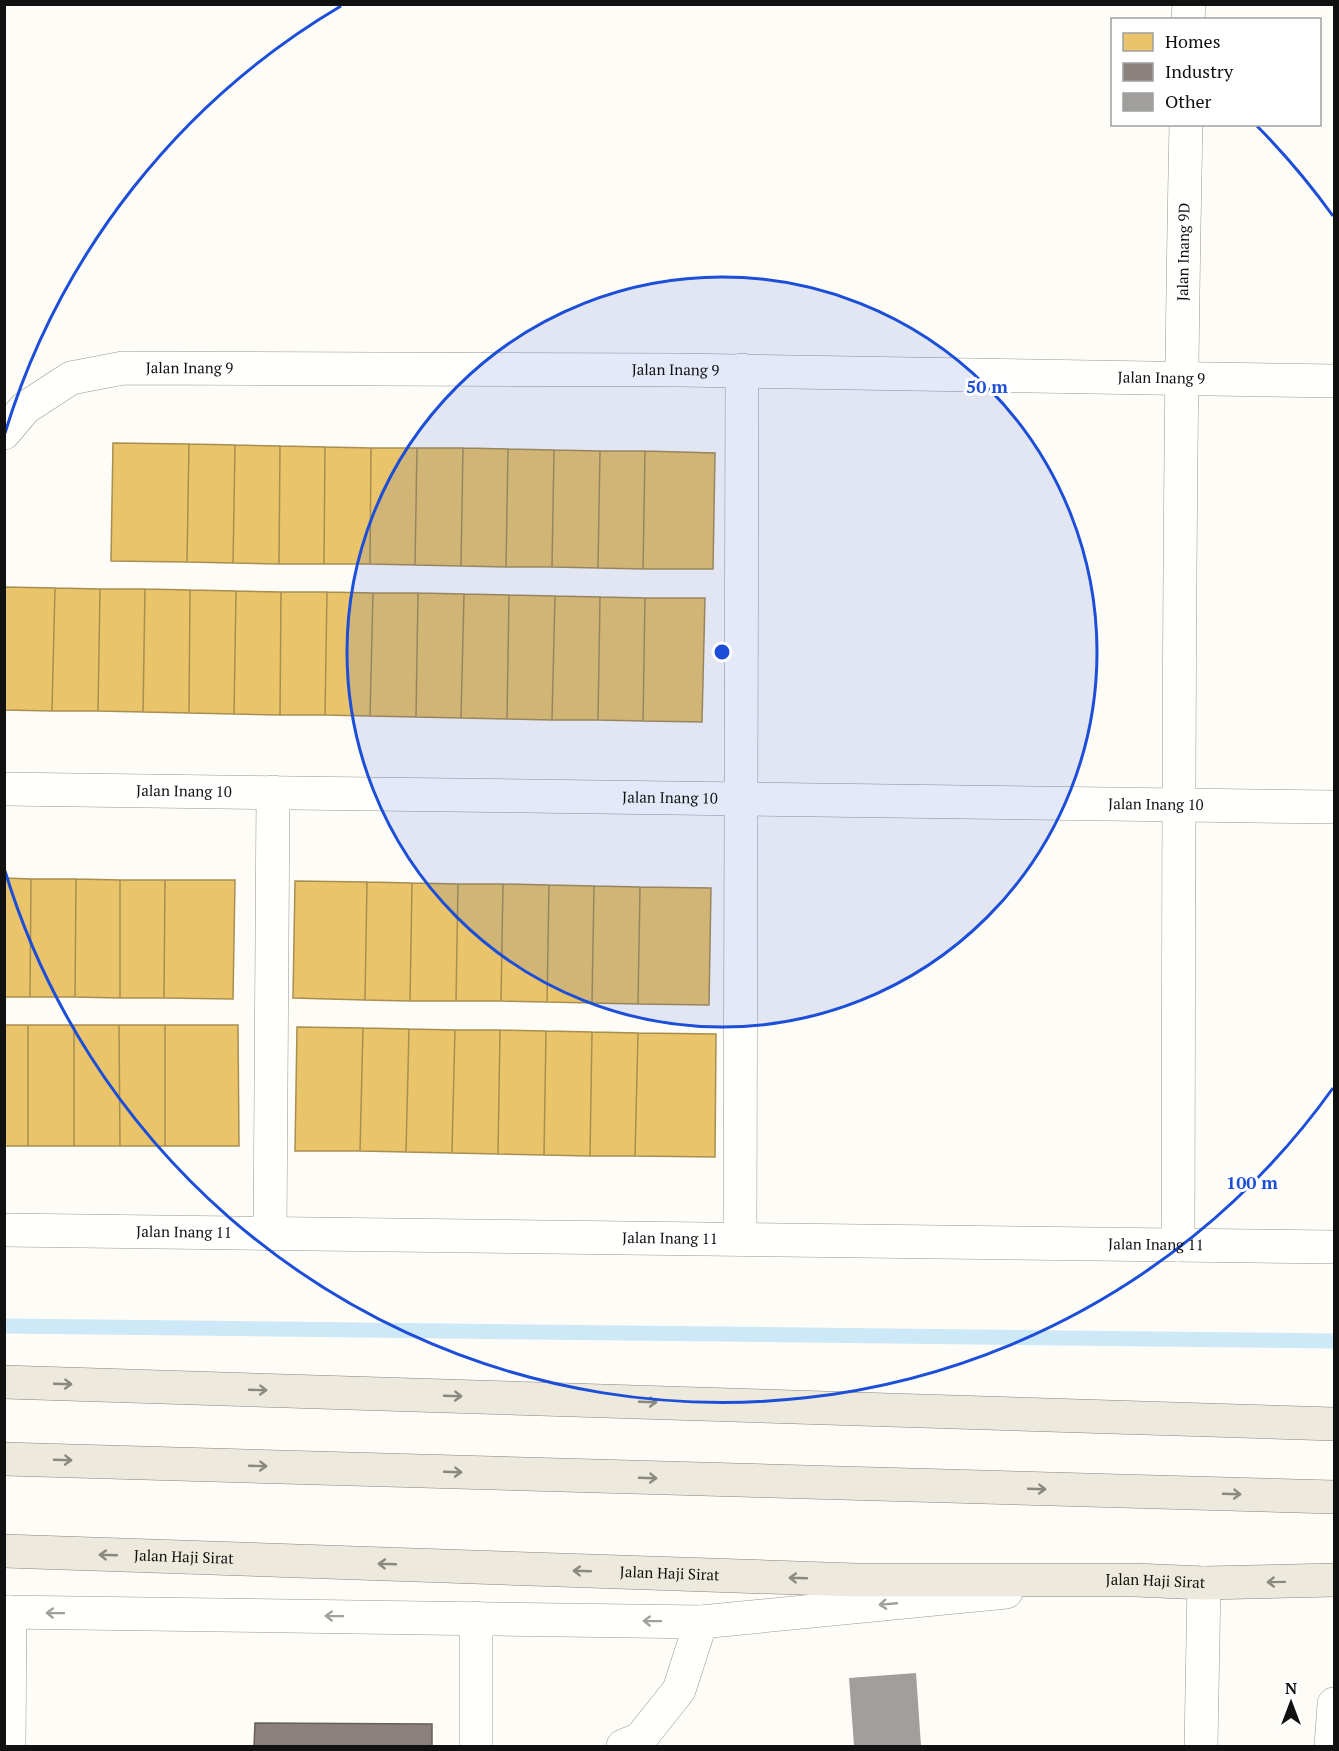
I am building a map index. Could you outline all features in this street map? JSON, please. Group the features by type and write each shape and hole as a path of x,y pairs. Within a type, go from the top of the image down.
{"main road":[{"path":"4,1382 1335,1424"},
{"path":"4,1459 1335,1497"},
{"name":"Jalan Haji Sirat","path":"4,1551 856,1580 1135,1580 1204,1583 1335,1580"}],"street":[{"name":"Jalan Inang 9D","path":"1178,1245 1177,805 1181,566 1180,380 1186,126"},
{"name":"Jalan Inang 9","path":"4,433 25,408 71,378 123,368 742,370 1180,380 1335,381"},
{"path":"740,1239 742,370"},
{"name":"Jalan Inang 10","path":"4,789 1335,807"},
{"path":"270,1234 273,792"},
{"name":"Jalan Inang 11","path":"4,1230 1335,1247"},
{"path":"9,1746 7,1612 701,1622 1135,1580"},
{"path":"1201,1746 1204,1583"},
{"path":"476,1618 476,1746"},
{"path":"623,1746 640,1739 679,1689 701,1622"},
{"path":"1331,1746 1335,1704"}],"building: Homes":[{"path":"113,443 189,444 187,562 111,561"},
{"path":"189,444 235,445 233,563 187,562"},
{"path":"235,445 280,446 279,564 233,563"},
{"path":"280,446 325,447 324,564 279,564"},
{"path":"325,447 371,448 370,564 324,564"},
{"path":"371,448 417,448 415,565 370,564"},
{"path":"417,448 463,448 461,566 415,565"},
{"path":"463,448 508,449 506,567 461,566"},
{"path":"508,449 554,450 552,567 506,567"},
{"path":"554,450 600,451 598,568 552,567"},
{"path":"600,451 645,451 643,569 598,568"},
{"path":"645,451 715,453 713,569 643,569"},
{"path":"4,587 55,588 52,711 4,710"},
{"path":"55,588 100,589 98,711 52,711"},
{"path":"100,589 145,589 143,712 98,711"},
{"path":"145,589 190,590 189,713 143,712"},
{"path":"190,590 236,591 234,714 189,713"},
{"path":"236,591 281,592 280,715 234,714"},
{"path":"281,592 327,592 325,715 280,715"},
{"path":"327,592 373,593 370,716 325,715"},
{"path":"373,593 418,593 416,717 370,716"},
{"path":"418,593 464,594 461,718 416,717"},
{"path":"464,594 509,595 507,719 461,718"},
{"path":"509,595 555,596 552,720 507,719"},
{"path":"555,596 600,597 598,720 552,720"},
{"path":"600,597 645,598 643,721 598,720"},
{"path":"645,598 705,598 702,722 643,721"},
{"path":"4,878 31,879 30,997 4,997"},
{"path":"31,879 76,879 75,997 30,997"},
{"path":"76,879 120,880 120,998 75,997"},
{"path":"120,880 165,880 164,998 120,998"},
{"path":"165,880 235,880 233,999 164,998"},
{"path":"295,881 367,882 365,1000 293,998"},
{"path":"367,882 412,883 410,1001 365,1000"},
{"path":"412,883 458,884 456,1001 410,1001"},
{"path":"458,884 503,884 501,1001 456,1001"},
{"path":"503,884 549,885 547,1002 501,1001"},
{"path":"549,885 594,886 592,1003 547,1002"},
{"path":"594,886 640,887 638,1004 592,1003"},
{"path":"640,887 711,888 709,1005 638,1004"},
{"path":"4,1025 28,1025 28,1146 4,1146"},
{"path":"28,1025 74,1025 74,1146 28,1146"},
{"path":"74,1025 119,1025 120,1146 74,1146"},
{"path":"119,1025 165,1025 165,1146 120,1146"},
{"path":"165,1025 238,1025 239,1146 165,1146"},
{"path":"297,1027 363,1028 360,1151 295,1151"},
{"path":"363,1028 409,1029 406,1152 360,1151"},
{"path":"409,1029 455,1030 452,1153 406,1152"},
{"path":"455,1030 500,1030 498,1154 452,1153"},
{"path":"500,1030 546,1031 544,1155 498,1154"},
{"path":"546,1031 592,1032 590,1156 544,1155"},
{"path":"592,1032 638,1033 635,1156 590,1156"},
{"path":"638,1033 716,1034 715,1157 635,1156"}],"building: Industry":[{"path":"255,1723 432,1724 432,1746 254,1746"}],"building: Other":[{"path":"916,1673 921,1746 854,1746 849,1678"}],"waterway":[{"path":"4,1326 1334,1341"}]}
